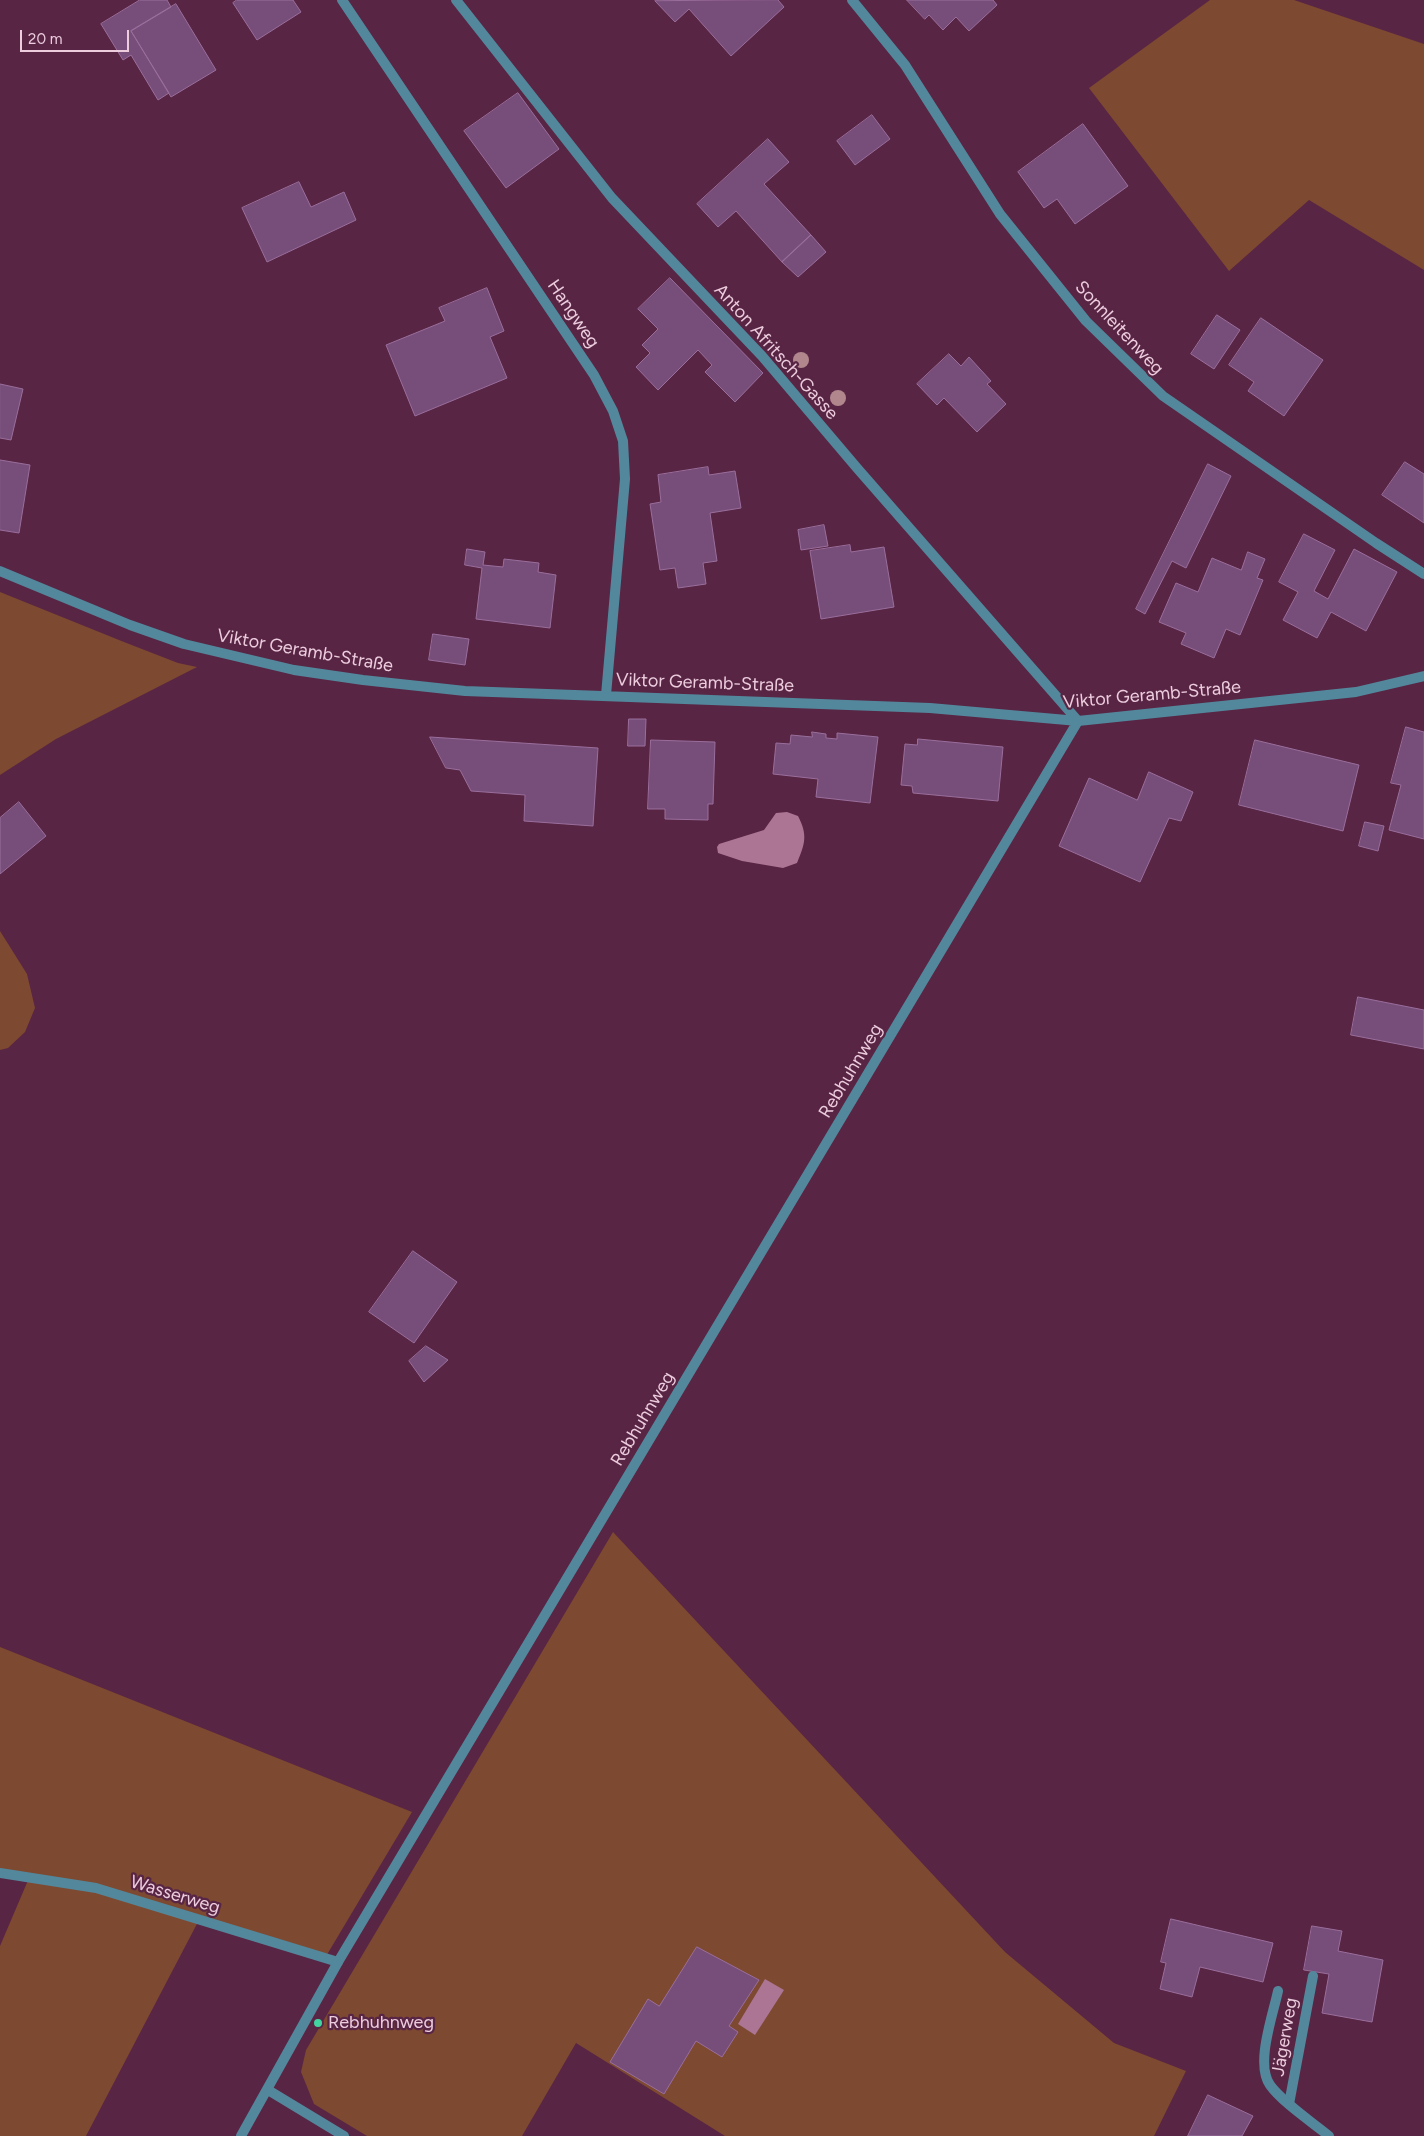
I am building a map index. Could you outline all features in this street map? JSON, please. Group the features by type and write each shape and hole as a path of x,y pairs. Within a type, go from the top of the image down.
{"street":[{"name":"Hangweg","path":"342,0 589,366 613,411 623,441 625,479 606,695"},
{"name":"Anton Afritsch-Gasse","path":"456,0 612,198 762,356 1078,721"},
{"name":"Sonnleitenweg","path":"852,0 905,66 964,155 1000,214 1086,321 1163,396 1424,574"},
{"name":"Viktor Geramb-Straße","path":"0,571 130,625 184,644 286,668 363,680 464,691 930,708 1078,721 1356,692 1424,676"},
{"name":"Rebhuhnweg","path":"241,2136 338,1962 1078,721"},
{"name":"Wasserweg","path":"0,1873 96,1888 338,1962"},
{"name":"Jägerweg","path":"1290,2104 1313,1976"},
{"name":"Jägerweg","path":"1278,1991 1264,2054 1265,2072 1269,2085 1329,2136"},
{"path":"268,2090 344,2136"}],"shaded area":[{"path":"1210,0 1294,0 1424,44 1424,270 1309,200 1229,271 1089,88"},
{"path":"0,592 178,663 197,667 56,739 0,775"},
{"path":"787,812 798,816 804,834 802,850 797,863 783,868 742,861 718,853 717,847 719,844 764,830 776,813"},
{"path":"0,931 27,974 35,1008 25,1032 8,1048 0,1050"},
{"path":"613,1532 1005,1952 1114,2043 1186,2071 1154,2136 725,2136 576,2043 522,2136 367,2136 314,2104 301,2072 306,2050"},
{"path":"0,1647 412,1812 325,1958 199,1920 86,2136 0,2136 0,1946 29,1878 0,1873"},
{"path":"765,1979 784,1990 755,2035 738,2024"}],"building":[{"path":"140,0 167,0 171,7 131,31 169,93 158,100 131,55 123,60 101,24"},
{"path":"237,0 293,0 301,12 257,40 233,3"},
{"path":"778,0 784,7 731,56 689,9 675,22 655,1"},
{"path":"907,0 993,0 997,5 969,31 956,17 943,30 929,15 925,19"},
{"path":"176,4 216,70 171,97 131,31"},
{"path":"518,93 559,149 506,188 464,131"},
{"path":"872,115 890,139 855,165 837,141"},
{"path":"1083,124 1128,186 1075,224 1057,199 1044,208 1018,172"},
{"path":"768,139 789,162 764,184 811,235 782,262 736,211 718,227 697,204"},
{"path":"299,182 311,207 344,192 356,220 267,262 242,208"},
{"path":"811,235 826,252 798,277 782,262"},
{"path":"670,278 763,373 735,402 705,372 712,365 698,350 658,390 636,367 650,353 642,345 658,329 638,309"},
{"path":"487,288 504,331 490,337 507,378 415,416 386,345 445,321 439,308"},
{"path":"1217,315 1240,330 1214,369 1191,354"},
{"path":"1261,318 1323,360 1284,416 1248,391 1254,382 1229,365"},
{"path":"949,354 961,366 969,357 991,381 987,384 1006,404 977,432 944,398 937,405 917,384"},
{"path":"0,384 23,389 11,440 0,438"},
{"path":"0,460 30,465 19,533 0,530"},
{"path":"1405,462 1424,474 1424,523 1382,495"},
{"path":"1208,464 1231,476 1186,568 1172,561 1145,614 1136,609"},
{"path":"708,467 709,475 735,471 741,508 710,513 717,561 703,563 706,584 678,588 675,568 660,570 650,504 661,502 658,475"},
{"path":"824,525 828,546 801,550 798,530"},
{"path":"1304,534 1335,550 1314,591 1328,599 1354,549 1397,572 1366,631 1331,612 1317,638 1283,620 1298,592 1279,582"},
{"path":"850,545 851,552 884,547 894,607 821,619 810,551"},
{"path":"467,549 485,552 483,565 503,567 504,559 539,563 538,572 556,575 550,628 476,619 482,568 465,565"},
{"path":"1248,552 1265,559 1257,578 1263,580 1240,635 1226,629 1214,658 1181,644 1186,633 1159,622 1176,583 1198,592 1212,558 1241,570"},
{"path":"433,634 469,639 465,665 429,660"},
{"path":"629,719 646,719 645,746 628,746"},
{"path":"1406,727 1424,732 1424,839 1389,830 1401,785 1391,783"},
{"path":"812,732 826,734 826,738 837,739 837,733 878,737 870,803 816,797 818,779 773,774 776,743 790,744 791,735 812,737"},
{"path":"430,737 598,748 593,826 524,821 525,795 471,791 460,770 446,768"},
{"path":"918,739 1003,747 998,801 913,793 912,786 901,785 905,744 917,745"},
{"path":"651,740 715,742 713,804 708,804 708,820 665,819 665,809 648,809"},
{"path":"1255,740 1359,765 1343,831 1239,805"},
{"path":"1149,772 1193,792 1181,821 1169,818 1140,882 1059,846 1089,778 1137,800"},
{"path":"19,802 46,836 0,874 0,818"},
{"path":"1365,822 1384,826 1378,851 1359,846"},
{"path":"1358,997 1424,1010 1424,1049 1351,1035"},
{"path":"413,1251 457,1282 414,1343 369,1312"},
{"path":"426,1346 448,1360 424,1382 409,1361"},
{"path":"1171,1919 1273,1943 1263,1982 1200,1967 1192,1997 1160,1989 1166,1963 1161,1962"},
{"path":"1312,1926 1342,1931 1338,1951 1383,1960 1372,2022 1322,2013 1329,1974 1304,1970"},
{"path":"697,1947 759,1980 729,2026 738,2032 722,2057 696,2041 664,2094 610,2062 648,1999 659,2006"},
{"path":"1208,2095 1253,2116 1242,2136 1188,2136"}],"place":[{"name":"Rebhuhnweg","path":"318,2023"}]}
